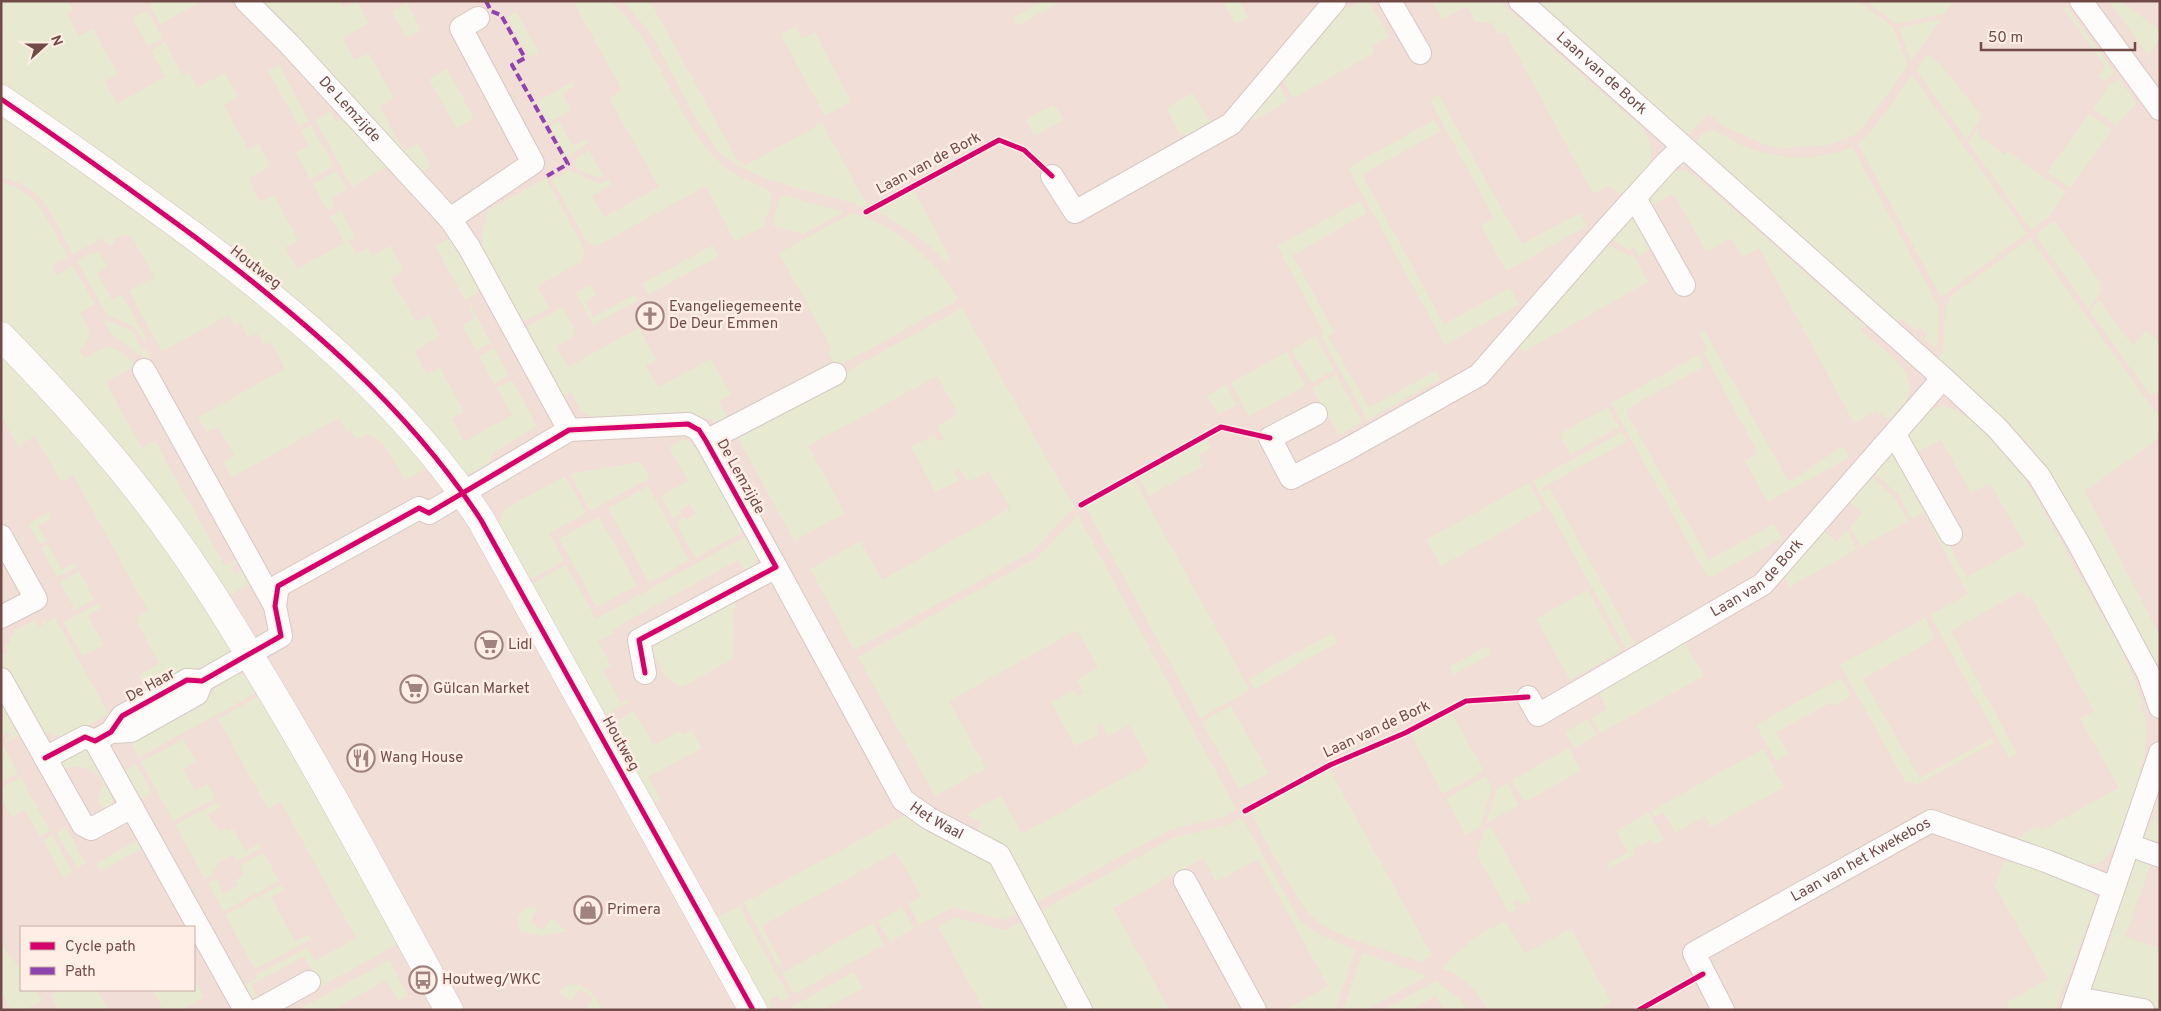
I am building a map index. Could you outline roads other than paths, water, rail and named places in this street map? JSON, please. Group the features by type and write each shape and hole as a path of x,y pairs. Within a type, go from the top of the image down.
{"street":[{"name":"De Lemzijde","path":"246,1 290,45 450,219 473,256 569,430"},
{"path":"1052,176 1075,212 1231,124 1335,1"},
{"path":"1390,1 1420,53"},
{"name":"Laan van de Bork","path":"1520,1 1682,148 1943,378 1996,428 2039,476 2079,544 2144,665 2160,707"},
{"path":"2081,1 2160,110"},
{"path":"450,219 533,163 461,28 478,18"},
{"name":"Houtweg","path":"1,99 142,197 256,283 329,346 399,414 463,492 496,546 753,1010"},
{"path":"1316,414 1270,438 1292,478 1479,375 1601,235 1682,148"},
{"path":"1636,198 1684,285"},
{"path":"1,336 58,396 130,479 191,561 295,729 449,1010"},
{"path":"144,370 275,606 281,636 250,655"},
{"name":"De Lemzijde","path":"706,441 835,374"},
{"name":"Laan van de Bork","path":"1528,697 1538,715 1763,584 1943,378"},
{"name":"De Lemzijde","path":"463,492 569,430 688,424 699,430 706,441 776,567"},
{"path":"1895,435 1951,534"},
{"path":"275,606 278,586 419,508 427,513 463,492"},
{"path":"1,536 36,599 1,617"},
{"path":"645,673 639,640 776,567"},
{"name":"Het Waal","path":"776,567 903,800 930,819 999,856 1081,1010"},
{"name":"De Haar","path":"103,737 122,716 187,680 202,681 250,655"},
{"path":"1,679 82,825 91,829 132,807"},
{"path":"45,758 85,737 103,737 132,807 245,1010"},
{"path":"2143,1010 2074,1004 2160,753"},
{"name":"Laan van het Kwekebos","path":"1723,1010 1694,953 1931,821 2046,861 2114,888"},
{"path":"2129,846 2160,856"},
{"path":"1185,881 1255,1010"},
{"path":"258,1010 309,982"}],"place":[{"name":"Evangeliegemeente De Deur Emmen","path":"650,316"},
{"name":"Lidl","path":"489,645"},
{"name":"Gülcan Market","path":"414,689"},
{"name":"Wang House","path":"361,758"},
{"name":"Primera","path":"588,910"},
{"name":"Houtweg/WKC","path":"423,980"}]}
